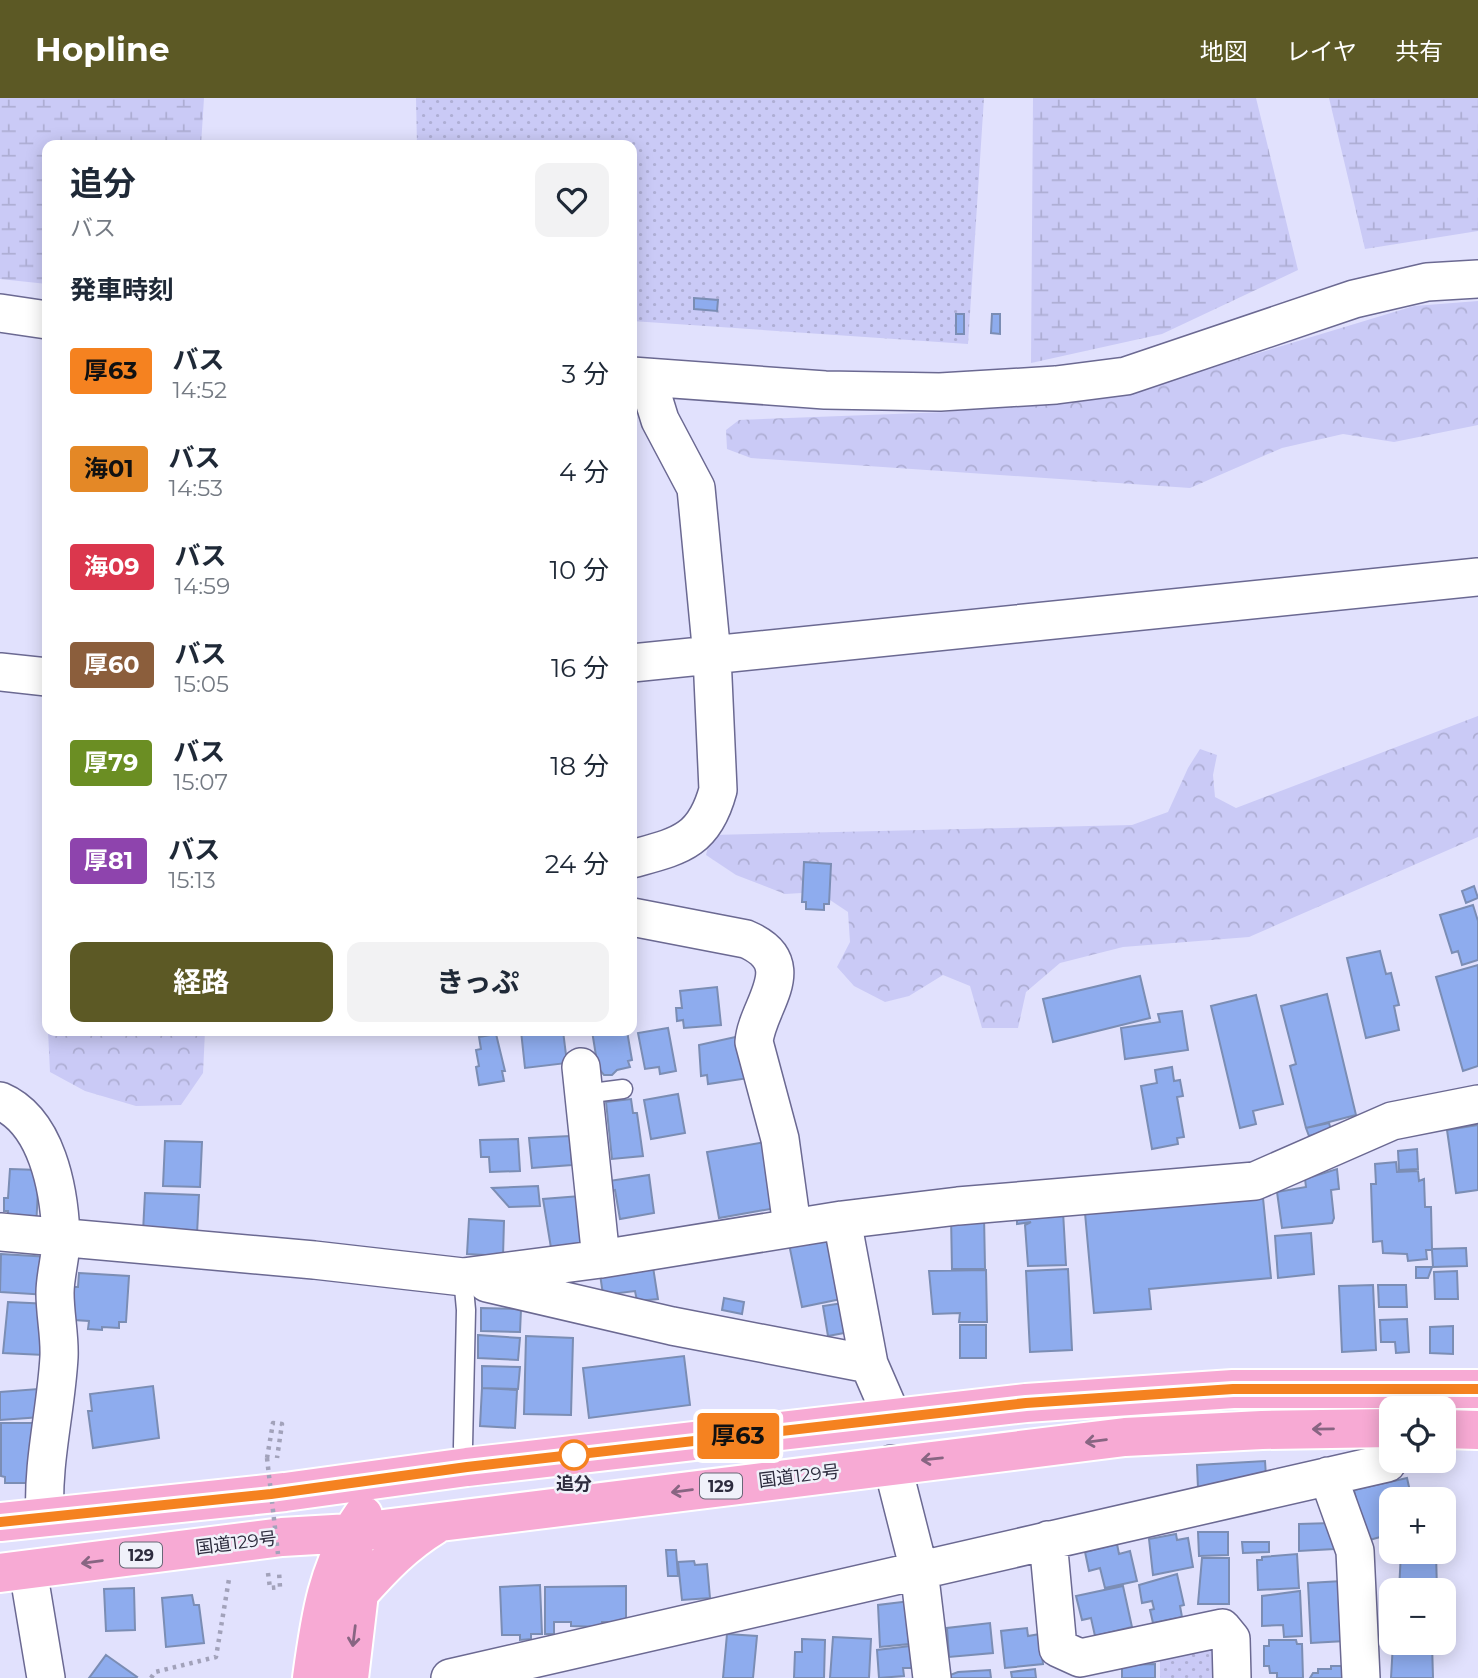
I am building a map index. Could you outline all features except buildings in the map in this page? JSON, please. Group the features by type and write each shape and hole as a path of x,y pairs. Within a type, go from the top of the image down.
{"highway":[{"path":"0,1522 281,1475 410,1475 1026,1403 1233,1389 1478,1389"},
{"name":"国道129号","path":"14,1572 228,1544 280,1545 443,1521 1125,1437 1262,1430 1379,1428"},
{"path":"1456,1429 1478,1430"},
{"path":"281,1475 324,1507 351,1533"},
{"path":"312,1678 342,1595 351,1533 372,1502 410,1475"},
{"path":"342,1595 410,1540 443,1521"},
{"path":"280,1545 315,1569 342,1595 349,1678"}],"street":[{"path":"639,377 825,390 940,392 1126,376 1354,299 1427,282 1478,279"},
{"path":"0,313 42,319"},
{"path":"637,858 677,846 700,831 713,809 718,790 712,656 696,488 639,377"},
{"path":"637,663 1478,576"},
{"path":"0,672 42,676"},
{"path":"637,918 746,939 762,946 771,958 774,976 772,995 755,1028 754,1042 780,1139 792,1226"},
{"path":"583,1081 601,1259"},
{"path":"0,1101 8,1104 37,1135 50,1163 61,1237 47,1371 43,1483 45,1516"},
{"path":"463,1278 601,1259 792,1226 958,1206 1255,1181 1392,1121 1478,1104"},
{"path":"842,1220 869,1364 891,1417"},
{"path":"0,1232 463,1278 672,1325 869,1364"},
{"path":"892,1464 919,1570 932,1678"},
{"path":"450,1678 1379,1465"},
{"path":"1328,1476 1355,1551 1361,1678"},
{"path":"1048,1540 1058,1648 1080,1658 1222,1628 1231,1639 1232,1678"},
{"path":"14,1572 46,1678"}],"lane":[{"path":"583,1081 623,1089"},
{"path":"463,1278 466,1310 463,1446 467,1467"}],"path":[{"path":"280,1545 267,1458 273,1423 282,1424 281,1475"},
{"path":"151,1678 155,1672 216,1657 229,1580 228,1544"}],"green space":[{"path":"0,98 204,98 201,140 42,140 42,283 0,279"},
{"path":"416,98 984,98 968,344 637,321 637,140 417,140"},
{"path":"1033,98 1256,98 1298,270 1162,334 1031,363"},
{"path":"1329,98 1478,98 1478,231 1365,249"},
{"path":"1478,301 1478,425 1394,442 1343,434 1282,448 1190,488 751,458 727,449 726,430 739,420 947,412 1143,388 1414,306"},
{"path":"1478,716 1478,837 1249,937 1123,947 1060,963 1026,992 1018,1028 982,1028 970,986 943,975 909,996 885,1002 854,986 837,967 850,942 848,912 818,892 785,894 736,875 706,855 711,835 1132,825 1168,812 1200,749 1217,755 1213,775 1215,797 1236,808"},
{"path":"48,1036 205,1036 203,1073 181,1105 136,1106 85,1091 50,1072"},
{"path":"1208,1643 1219,1651 1219,1678 1160,1678 1160,1653"}],"bus line":[{"name":"厚63","path":"0,1522 271,1494 467,1467 1026,1403 1233,1389 1478,1389"}],"place":[{"name":"追分","path":"574,1455"}]}
